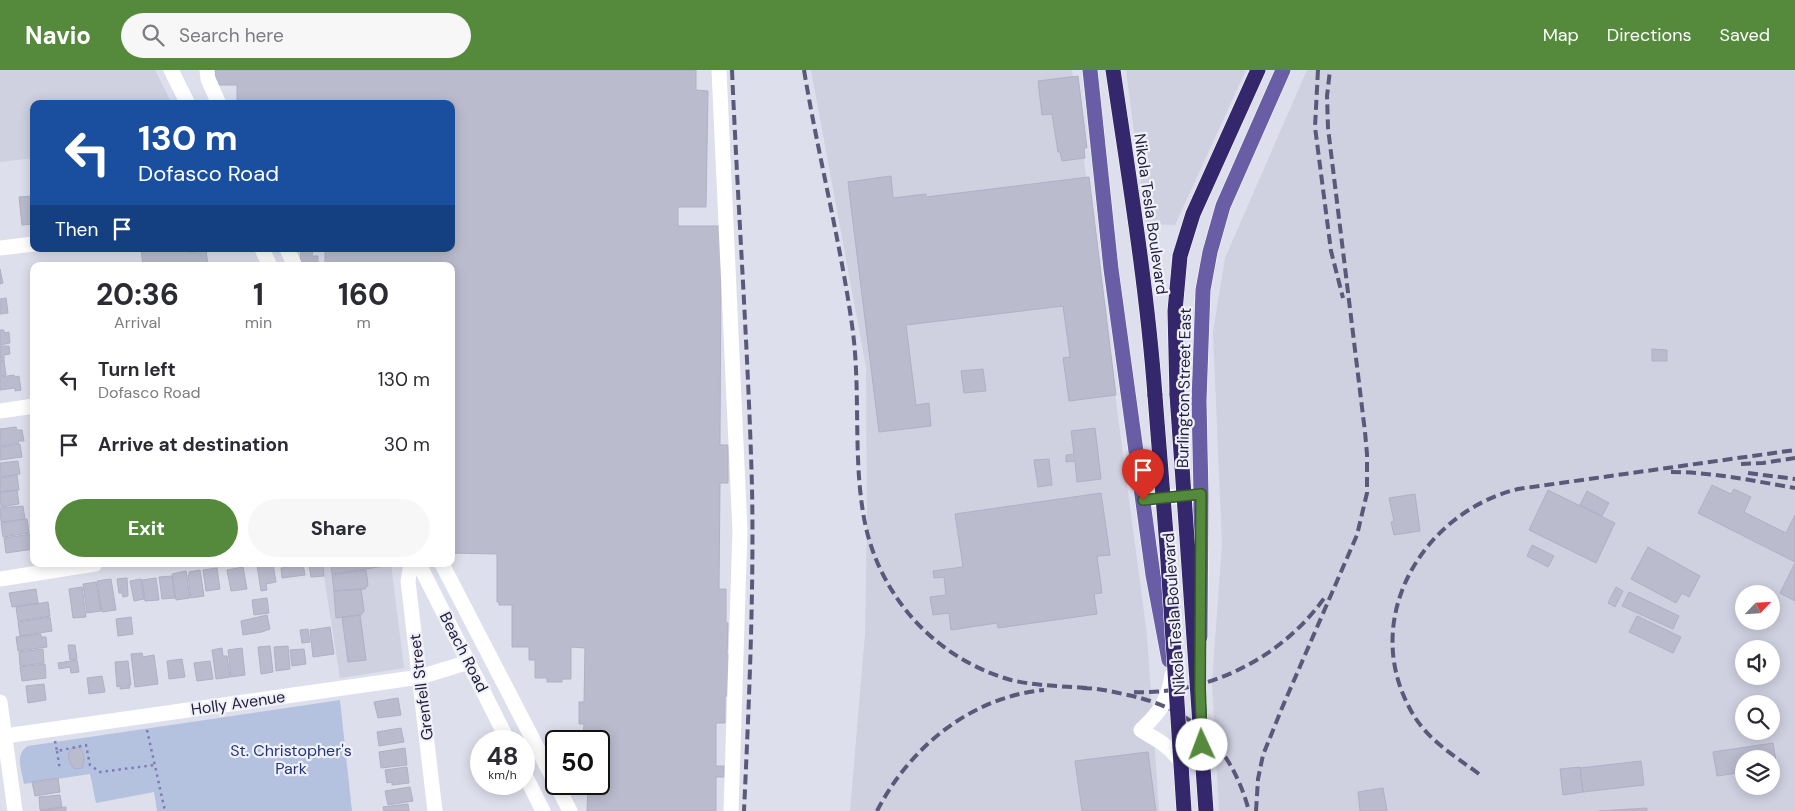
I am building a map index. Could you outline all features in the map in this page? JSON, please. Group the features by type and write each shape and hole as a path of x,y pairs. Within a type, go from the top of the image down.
{"highway":[{"name":"Nikola Tesla Boulevard","path":"1113,70 1140,265 1155,396 1168,556 1184,811"},
{"name":"Nikola Tesla Boulevard","path":"1205,811 1177,394 1175,311 1180,256 1193,214 1258,70"}],"main road":[{"path":"1090,70 1106,228 1153,575 1175,692 1184,811"},
{"name":"Burlington Street East","path":"1205,811 1200,689 1201,494 1199,401 1203,290 1210,252 1223,206 1283,70"}],"street":[{"path":"170,70 186,100"},
{"path":"207,70 208,79 216,100"},
{"path":"719,70 740,531 731,811"},
{"path":"0,248 30,244"},
{"path":"0,411 30,407"},
{"path":"1143,500 1201,494"},
{"path":"0,579 76,567"},
{"name":"Grenfell Street","path":"410,567 408,581 435,811"},
{"name":"Beach Road","path":"421,567 503,730"},
{"path":"444,567 570,811"},
{"name":"Holly Avenue","path":"5,736 420,677 469,662"},
{"path":"1172,675 1169,692 1163,706 1141,730 1149,737 1161,742 1180,761"},
{"path":"0,702 15,811"},
{"path":"534,795 542,811"}],"path":[{"path":"144,716 165,811"},
{"path":"54,729 60,770"},
{"path":"57,751 86,745 90,765 100,772 155,765"}],"shaded area":[{"path":"0,70 155,70 170,100 30,100 30,158 0,162"},
{"path":"811,70 1072,70 1147,635 1159,811 850,811 865,634 867,522 866,367"},
{"path":"1126,70 1246,70 1175,225 1146,224"},
{"path":"1307,70 1795,70 1795,811 1219,811 1212,682 1222,544 1213,332 1225,258"},
{"path":"322,567 391,567 404,668 340,678"}],"green space":[{"name":"St. Christopher's Park","path":"340,700 352,811 157,811 154,792 96,803 90,774 24,784 20,758 21,753 28,746"}],"building":[{"path":"215,70 696,70 696,90 708,91 706,207 678,207 678,226 719,226 721,251 720,445 728,445 728,483 720,483 719,589 726,589 729,696 725,696 725,723 716,723 716,766 724,766 724,777 716,777 716,811 587,811 588,795 610,795 610,730 584,730 584,724 579,724 579,702 584,702 585,648 571,647 571,679 562,679 562,682 547,682 547,678 535,678 535,660 529,660 529,647 512,647 512,605 499,605 499,602 497,602 497,554 455,553 455,262 325,262 325,252 455,252 455,100 237,100 237,85 215,85"},
{"path":"1078,76 1087,148 1084,148 1085,158 1062,161 1060,152 1058,152 1052,114 1042,115 1038,81"},
{"path":"891,176 893,198 926,194 926,197 1089,177 1116,395 1069,401 1063,358 1070,357 1063,306 906,325 916,405 929,403 931,426 879,432 848,182"},
{"path":"30,196 30,224 22,225 19,197"},
{"path":"141,252 206,252 208,262 143,262"},
{"path":"301,252 313,252 312,256 318,256 318,262 300,262"},
{"path":"0,269 3,283 0,284"},
{"path":"6,298 8,313 0,314 0,299"},
{"path":"0,330 4,330 4,333 9,332 10,343 0,345"},
{"path":"0,346 9,346 10,354 4,355 4,361 0,361"},
{"path":"1652,349 1667,350 1667,361 1652,361"},
{"path":"4,361 6,375 0,376 0,362"},
{"path":"983,369 986,391 964,393 961,371"},
{"path":"14,375 15,377 19,376 21,390 15,391 15,388 0,390 0,377"},
{"path":"16,427 17,430 22,430 24,441 0,446 0,429"},
{"path":"1095,428 1101,479 1077,482 1075,461 1066,462 1066,455 1074,454 1071,431"},
{"path":"20,444 22,457 0,460 0,447"},
{"path":"1049,459 1052,485 1038,487 1034,460"},
{"path":"18,461 20,474 0,477 0,463"},
{"path":"17,475 19,490 0,492 0,478"},
{"path":"1712,485 1731,494 1734,489 1751,497 1744,512 1786,533 1795,515 1795,562 1698,513"},
{"path":"17,490 19,504 1,507 0,492"},
{"path":"1548,490 1615,523 1596,563 1529,530"},
{"path":"1587,491 1609,503 1602,516 1580,505"},
{"path":"1101,493 1110,555 1097,556 1102,593 1094,594 1097,614 998,628 997,623 951,630 949,613 933,615 930,597 946,595 944,577 934,578 933,571 963,567 955,514"},
{"path":"1415,494 1420,531 1394,535 1391,522 1394,521 1389,498"},
{"path":"23,506 25,519 1,522 0,508"},
{"path":"27,519 29,533 3,537 1,523"},
{"path":"30,534 30,550 6,553 4,538"},
{"path":"1532,545 1554,556 1548,567 1527,556"},
{"path":"1648,547 1700,576 1689,597 1682,593 1676,603 1631,579"},
{"path":"1795,563 1795,601 1780,593"},
{"path":"243,567 247,589 231,591 227,570"},
{"path":"257,567 274,567 276,582 266,584 267,590 261,591"},
{"path":"304,567 305,575 282,578 281,568"},
{"path":"309,567 323,567 324,576 311,577"},
{"path":"331,567 378,567 332,574"},
{"path":"217,568 220,589 206,591 203,570"},
{"path":"200,570 204,596 191,598 188,575 189,572"},
{"path":"366,570 368,585 365,589 334,591 332,575"},
{"path":"186,571 190,598 176,600 172,574"},
{"path":"172,576 175,598 162,599 159,577"},
{"path":"127,578 128,596 123,597 122,593 119,593 117,579"},
{"path":"156,578 159,600 145,601 142,580"},
{"path":"111,579 116,610 102,612 97,581"},
{"path":"141,579 144,599 134,601 130,581"},
{"path":"96,582 101,611 87,613 83,584"},
{"path":"82,587 86,617 73,618 69,589"},
{"path":"1616,587 1623,591 1615,607 1608,603"},
{"path":"36,589 38,603 12,607 9,593"},
{"path":"361,589 364,611 361,615 336,618 334,591"},
{"path":"1629,592 1679,616 1673,629 1622,606"},
{"path":"267,598 269,613 254,615 252,600"},
{"path":"48,602 50,616 18,621 16,607"},
{"path":"267,615 270,629 243,635 241,621"},
{"path":"360,615 366,660 348,662 342,617"},
{"path":"1637,616 1681,637 1673,653 1629,632"},
{"path":"50,617 52,631 20,636 18,622"},
{"path":"131,617 133,634 118,636 116,619"},
{"path":"330,627 334,654 313,657 310,630"},
{"path":"308,629 310,642 302,643 300,630"},
{"path":"41,634 41,637 46,637 47,647 18,651 16,637"},
{"path":"68,645 75,645 77,659 70,660"},
{"path":"270,646 273,672 261,674 258,647"},
{"path":"288,646 290,669 276,671 274,647"},
{"path":"222,648 223,656 227,656 230,677 216,679 212,650"},
{"path":"242,648 245,675 231,677 228,650"},
{"path":"43,649 44,663 20,666 19,652"},
{"path":"304,649 306,664 292,666 290,650"},
{"path":"142,653 143,657 154,655 158,684 135,687 131,654"},
{"path":"182,659 185,677 169,679 167,661"},
{"path":"77,660 79,672 71,673 70,667 59,669 58,663"},
{"path":"128,661 131,685 129,685 130,688 120,689 120,686 117,687 115,662"},
{"path":"210,661 213,679 197,681 194,663"},
{"path":"45,664 46,678 22,681 20,667"},
{"path":"102,676 105,692 89,694 87,678"},
{"path":"44,684 46,700 28,703 26,686"},
{"path":"398,698 401,715 378,718 374,702"},
{"path":"401,728 404,742 379,746 377,732"},
{"path":"1773,743 1774,750 1735,750 1735,773 1717,776 1713,752"},
{"path":"79,747 83,753 84,762 82,768 74,769 68,754 71,749"},
{"path":"405,748 407,765 381,768 379,752"},
{"path":"1148,752 1156,811 1082,811 1075,761"},
{"path":"1641,761 1644,785 1583,792 1580,768"},
{"path":"407,767 409,783 392,785 392,782 387,783 385,770"},
{"path":"1580,767 1583,792 1563,795 1560,769"},
{"path":"58,778 60,792 35,796 32,782"},
{"path":"410,787 413,801 388,805 385,791"},
{"path":"1383,788 1387,811 1360,811 1358,792"},
{"path":"60,795 62,807 40,810 39,797"},
{"path":"408,804 409,811 384,811 383,807"},
{"path":"66,807 66,811 40,811"},
{"path":"1647,808 1647,811 1599,811"}],"railway":[{"path":"732,70 752,486 752,608 744,811"},
{"path":"804,70 852,325 855,348 860,489 870,541 880,569 895,595 912,618 933,638 957,656 983,670 1011,680 1039,685 1087,688"},
{"path":"1318,70 1315,127 1331,251 1343,298"},
{"path":"1256,811 1258,779 1263,755 1357,535 1367,493 1365,432 1328,128 1327,96 1330,70"},
{"path":"1479,774 1440,745 1423,728 1409,707 1396,672 1393,638 1398,604 1410,572 1430,544 1455,520 1484,501 1518,489 1795,450"},
{"path":"1741,464 1795,458"},
{"path":"1671,472 1718,475 1795,488"},
{"path":"1748,473 1795,479"},
{"path":"1134,692 1162,691 1189,687 1216,679 1241,668 1265,655 1287,638 1307,619 1325,597"},
{"path":"1082,688 1108,691 1147,700 1169,708 1188,719 1219,748 1231,767 1249,811"},
{"path":"877,811 907,766 925,746 946,729 968,714 992,703 1017,695 1044,690"}],"route":[{"path":"1143,500 1201,494 1200,689 1202,745"}]}
